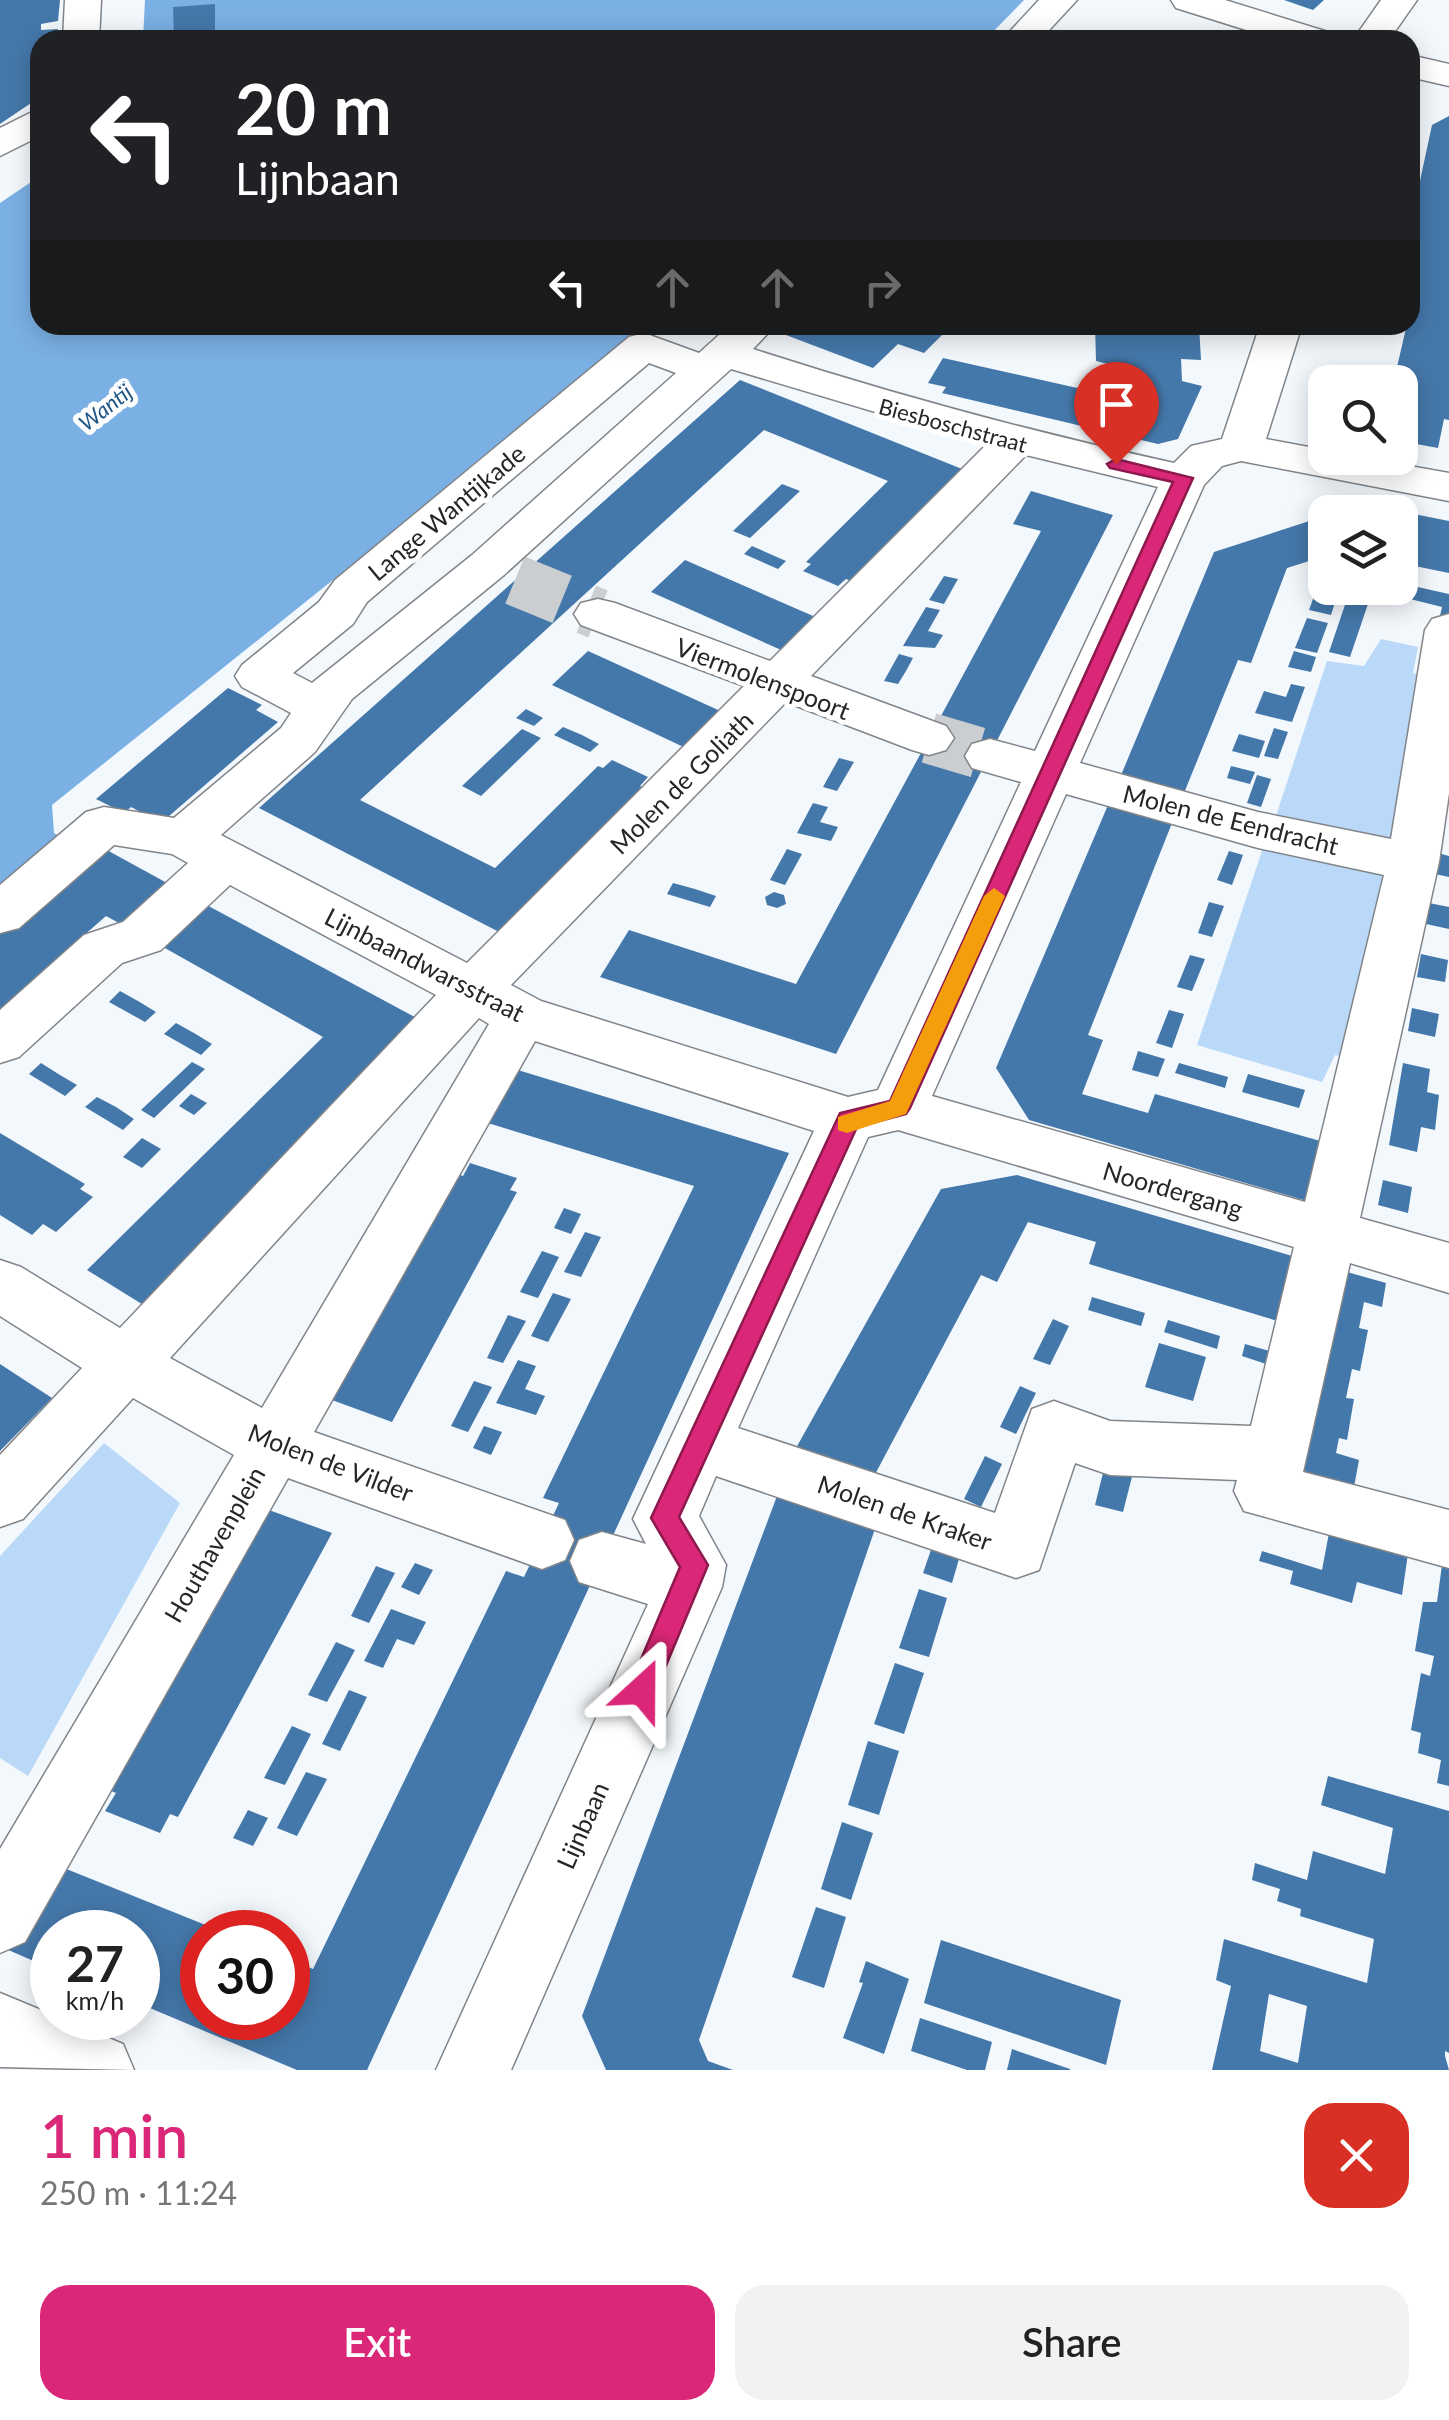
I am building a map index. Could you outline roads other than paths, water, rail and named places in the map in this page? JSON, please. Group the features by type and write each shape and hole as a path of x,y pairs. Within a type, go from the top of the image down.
{"street":[{"path":"82,30 84,0"},
{"path":"1030,30 1059,0"},
{"path":"1188,0 1283,30"},
{"path":"1379,30 1399,0"},
{"path":"1420,68 1449,75"},
{"path":"0,144 30,125"},
{"path":"602,1561 688,1586 694,1565 665,1518 1050,772 1184,478 1207,456 1246,433 1277,335"},
{"name":"Lange Wantijkade","path":"322,710 259,676 336,613 366,579 644,346 728,349"},
{"path":"0,1042 103,949 142,936 204,849 298,740 335,687 501,572 728,349"},
{"name":"Biesboschstraat","path":"728,349 892,409 1014,442 1184,478"},
{"path":"1246,433 1449,486"},
{"name":"Molen de Goliath","path":"497,1003 780,684 1014,442"},
{"name":"Viermolenspoort","path":"598,614 929,738"},
{"path":"1449,630 1413,862 1330,1235 1266,1490 1449,1539"},
{"path":"990,756 1050,772"},
{"name":"Molen de Eendracht","path":"1050,772 1258,830 1413,862"},
{"name":"Lijnbaandwarsstraat","path":"0,914 104,825 204,849 497,1003 873,1114"},
{"path":"0,1499 128,1365 497,1003"},
{"name":"Houthavenplein","path":"0,1918 271,1444 497,1003"},
{"name":"Noordergang","path":"873,1114 1449,1268"},
{"name":"Molen de Vilder","path":"0,1285 128,1365 271,1444 542,1540"},
{"name":"Molen de Kraker","path":"701,1443 1016,1549 1054,1428 1110,1448 1276,1454"},
{"name":"Lijnbaan","path":"473,2070 688,1586"},
{"path":"0,2030 97,2070"}],"water":[{"path":"145,0 1024,0 995,30 144,30"},
{"name":"Wantij","path":"30,183 30,335 639,335 52,805 54,833 72,843 0,904 0,203"}],"tunnel":[{"path":"515,580 598,614"},
{"path":"929,738 990,756"}]}
